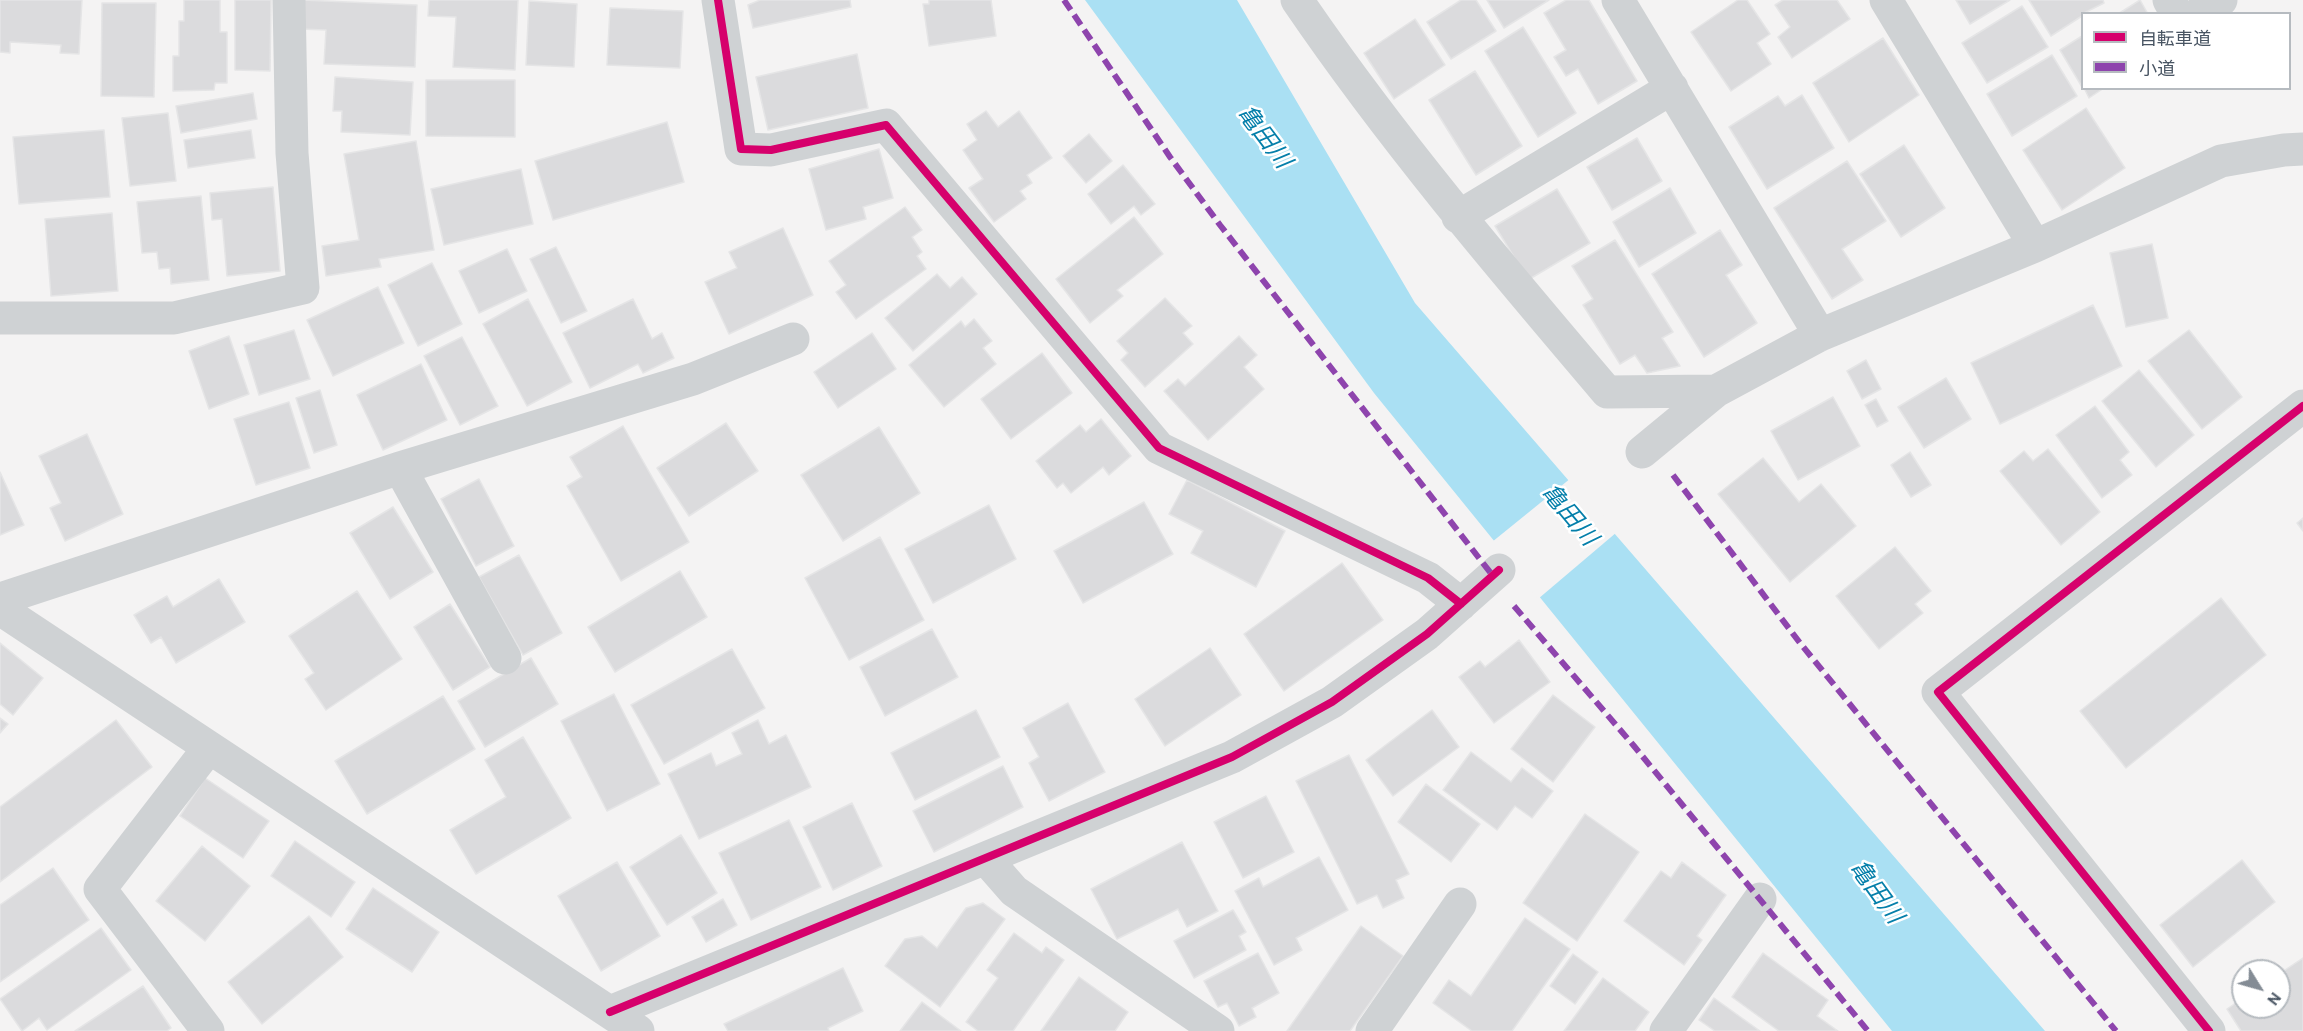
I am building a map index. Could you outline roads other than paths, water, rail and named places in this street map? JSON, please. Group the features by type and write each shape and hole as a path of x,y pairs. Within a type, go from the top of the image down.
{"street":[{"path":"0,318 174,318 303,288 292,153 290,0"},
{"path":"718,0 741,149 771,150 886,125 1159,448 1428,578 1461,604"},
{"path":"1297,0 1335,56 1458,218 1607,392 1716,391"},
{"path":"1618,0 1820,335"},
{"path":"1886,0 2035,246"},
{"path":"2201,12 2221,0"},
{"path":"1458,218 1672,88"},
{"path":"1642,452 1716,391 1820,335 2035,246 2221,162 2284,150 2303,149"},
{"path":"0,599 400,468 693,379 793,339"},
{"path":"2208,1031 1938,692 2303,406"},
{"path":"400,468 505,658"},
{"path":"610,1012 1242,752 1332,702 1427,634 1499,570"},
{"path":"0,609 208,749 638,1031"},
{"path":"208,749 100,889 208,1031"},
{"path":"986,859 1014,891 1218,1031"},
{"path":"1666,1031 1760,899"},
{"path":"1372,1031 1460,904"}],"water":[{"name":"亀田川","path":"1085,0 1237,0 1415,303 2045,1031 1892,1031 1374,393"}]}
